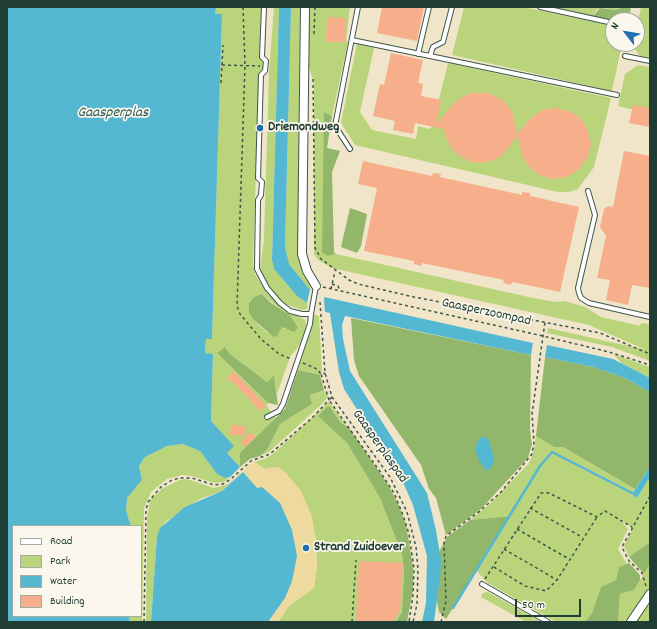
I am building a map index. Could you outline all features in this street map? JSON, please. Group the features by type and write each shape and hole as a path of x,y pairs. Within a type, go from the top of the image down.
{"street":[{"path":"305,7 302,254 307,271 316,286"},
{"path":"632,622 650,593"}],"lane":[{"path":"264,7 262,56 266,61 266,66 265,71 261,75 258,178 262,182 261,195 258,200 258,269 267,288 280,303 290,311 311,314"},
{"path":"350,149 335,126 358,7"},
{"path":"418,54 428,7"},
{"path":"430,56 433,47 443,42 452,7"},
{"path":"540,7 605,21"},
{"path":"352,40 617,95"},
{"path":"625,56 650,61"},
{"path":"588,191 595,215 578,293 581,298 589,303 650,316"},
{"path":"266,417 279,411 283,404 310,324 316,286"},
{"path":"482,584 548,622"}],"path":[{"path":"221,83 223,45"},
{"path":"222,65 266,66"},
{"path":"312,75 314,82 315,248 321,259 335,271 349,280 377,289 600,333 650,354"},
{"path":"330,289 335,271"},
{"path":"332,284 338,286 341,291"},
{"name":"Gaasperzoompad","path":"316,286 543,336 610,352 650,365"},
{"name":"Gaasperplaspad","path":"316,286 322,311 325,373 332,397 390,476 407,512 416,547 418,569 417,604 413,622"},
{"path":"441,622 446,601 444,543 446,536 480,511 501,492 532,454 534,442 532,414 545,322"},
{"path":"321,374 329,400 394,492 403,515 409,534 414,569 413,595 409,622"},
{"path":"144,622 146,510 148,502 152,496 172,480 180,478 192,478 214,485 223,484 232,479 251,461 270,454 312,418 332,397"},
{"path":"482,584 541,493 549,493 597,517"},
{"path":"650,496 622,547 629,561 642,573 650,593"},
{"path":"530,508 582,538"},
{"path":"494,567 525,586 546,591 557,580 582,538 597,517 605,511 632,527"},
{"path":"517,529 569,559"},
{"path":"504,549 557,580"},
{"path":"352,622 356,560"}],"green space":[{"path":"216,7 262,7 260,58 264,62 264,69 259,74 253,264 255,274 266,292 281,307 305,320 307,328 303,341 290,357 277,394 274,377 267,382 230,354 225,347 217,353 268,403 267,406 276,418 240,456 242,462 240,467 227,453 233,446 211,421 213,355 205,353 206,339 212,339 222,14 215,14","holes":["262,294 298,326 285,329 282,327 280,328 279,333 268,333 255,321 249,303 254,297"]},
{"path":"274,7 279,7 272,260 274,269 297,296 307,303 307,309 302,310 285,304 265,281 260,270 264,240 269,72"},
{"path":"291,7 300,7 298,247 301,264 311,288 310,290 288,264 285,247"},
{"path":"308,7 350,7 346,41 348,42 332,116 324,112 328,256 336,254 533,298 556,302 565,301 585,307 601,317 640,326 641,323 650,324 650,361 612,347 547,333 548,328 646,350 589,325 332,268 318,260 314,254 314,82 307,62"},
{"path":"464,7 523,7 605,24 605,52 620,52 612,91 452,55"},
{"path":"554,7 624,7 615,10 604,8 597,9 593,16"},
{"path":"624,7 631,7 630,12 605,12 605,18 593,16 600,8 615,10"},
{"path":"641,7 650,7 650,58 640,56 637,52 645,52 645,12 640,12"},
{"path":"357,43 374,48 360,112 372,130 416,139 418,126 429,129 432,127 448,63 611,98 594,167 578,189 569,192 558,192 355,145 341,123"},
{"path":"638,65 650,67 650,114 618,106 625,74"},
{"path":"324,112 332,116 327,148 340,151 332,172 334,252 336,254 328,256 322,252"},
{"path":"350,208 367,214 361,246 357,253 341,247"},
{"path":"262,294 271,303 289,315 298,327 294,332 282,327 277,336 274,337 255,321 249,313 249,303 254,297"},
{"path":"313,314 319,316 322,371 320,375 298,370 312,326"},
{"path":"351,318 531,355 530,430 532,444 528,458 481,509 446,535 436,498 429,489 421,465 359,376 354,360"},
{"path":"225,347 230,354 267,382 274,376 278,405 268,403 217,353"},
{"path":"613,354 650,367 650,378 623,364"},
{"path":"545,357 593,367 625,378 650,392 650,467 635,489 563,447 554,447 536,436"},
{"path":"298,370 320,375 324,390 310,395 312,404 280,424 267,450 260,456 250,459 240,467 240,453 285,409"},
{"path":"324,390 328,397 323,403 269,452 260,456 267,450 280,424 312,404 310,395"},
{"path":"329,402 346,425 341,423 330,407 319,416 347,443 380,498 402,554 404,571 402,612 396,622 278,622 289,606 314,588 317,566 316,540 311,514 271,468 265,469 254,462 265,459 274,453"},
{"path":"327,407 330,407 341,423 348,427 389,486 399,506 406,525 413,567 413,590 407,622 396,622 402,612 404,571 402,554 380,498 347,443 318,416"},
{"path":"536,436 554,447 563,447 635,489 632,494 637,498 650,477 650,542 629,557 624,546 633,528 619,518 628,529 618,549 627,564 619,567 616,580 601,587 592,613 585,622 556,622 488,583 476,570 510,516 470,520 490,504 529,463 533,454"},
{"path":"183,444 200,451 217,474 225,478 230,477 224,482 214,483 192,476 182,475 167,479 151,492 144,508 142,622 130,622 129,617 142,617 142,525 131,525 126,511 127,498 142,480 139,466 145,457 167,446"},
{"path":"247,466 222,491 200,499 165,522 157,537 151,622 146,622 147,518 150,500 163,488 180,480 187,479 214,488 228,484"},
{"path":"510,516 446,619 439,612 437,602 439,552 447,537 470,520"},
{"path":"650,542 650,564 644,574 629,557"},
{"path":"629,563 640,575 640,580 634,590 620,594 618,622 585,622 592,613 601,587 616,580 619,567"},
{"path":"650,564 650,593 644,595 627,622 618,622 620,594 634,590"},
{"path":"488,592 540,622 526,622 481,597 483,593"},
{"path":"649,606 650,622 636,622 645,608"}],"sand":[{"name":"Strand Zuidoever","path":"254,462 265,469 279,467 301,491 311,514 316,540 317,566 314,588 289,606 278,622 268,622 285,598 257,488 243,472 247,466"}],"water":[{"name":"Gaasperplas","path":"7,7 216,7 215,14 222,14 212,339 206,339 205,353 213,354 211,421 234,446 227,453 240,467 230,477 225,478 217,474 200,451 183,444 167,446 145,457 139,466 142,480 127,498 126,511 131,525 12,525 12,617 129,617 130,622 7,622"},
{"path":"279,7 291,7 285,247 289,264 310,290 307,303 297,296 274,269 272,260"},
{"path":"324,297 533,343 531,355 345,316 342,325 343,339 350,371 427,493 436,530 441,560 434,622 422,622 426,603 427,556 413,505 402,480 344,389 339,372 330,313 325,312"},
{"path":"547,345 613,359 650,378 650,392 625,378 593,367 545,357"},
{"path":"484,436 489,440 494,459 492,466 487,471 479,461 475,449 479,439"},
{"path":"650,467 650,477 637,498 632,494"},
{"path":"243,472 257,488 262,487 280,503 292,530 297,556 292,581 285,598 268,622 151,622 157,537 160,528 185,507 222,491"}],"building":[{"path":"382,7 424,7 417,41 377,33"},
{"path":"327,17 346,18 345,42 326,42"},
{"path":"391,53 423,60 418,83 423,84 421,96 441,100 436,124 456,101 470,93 489,93 504,101 513,114 517,136 507,150 501,156 491,161 480,163 471,162 461,157 452,149 446,138 444,129 415,123 413,134 393,130 395,121 373,116 380,84 384,85"},
{"path":"633,105 650,108 650,127 629,123"},
{"path":"555,108 569,111 580,118 587,128 591,144 588,156 579,169 567,177 554,179 539,175 528,166 522,155 517,134 534,115 543,110"},
{"path":"624,151 650,156 650,288 632,285 628,305 606,300 610,280 597,278 606,236 600,227 604,209 608,206 613,207"},
{"path":"363,161 432,176 433,173 441,174 440,177 522,195 522,192 530,193 530,196 579,207 560,292 512,282 511,285 503,283 504,280 422,263 422,266 414,264 414,261 364,251 377,188 358,184"},
{"path":"234,371 266,406 260,411 233,382 232,383 227,378"},
{"path":"231,425 245,426 245,436 230,435"},
{"path":"251,432 256,437 245,447 240,442"},
{"path":"359,561 403,563 400,611 393,622 356,622"}],"waterway":[{"path":"453,608 540,466 552,452 632,493"}],"place":[{"name":"Driemondweg","path":"260,128"},
{"name":"Strand Zuidoever","path":"306,548"}]}
